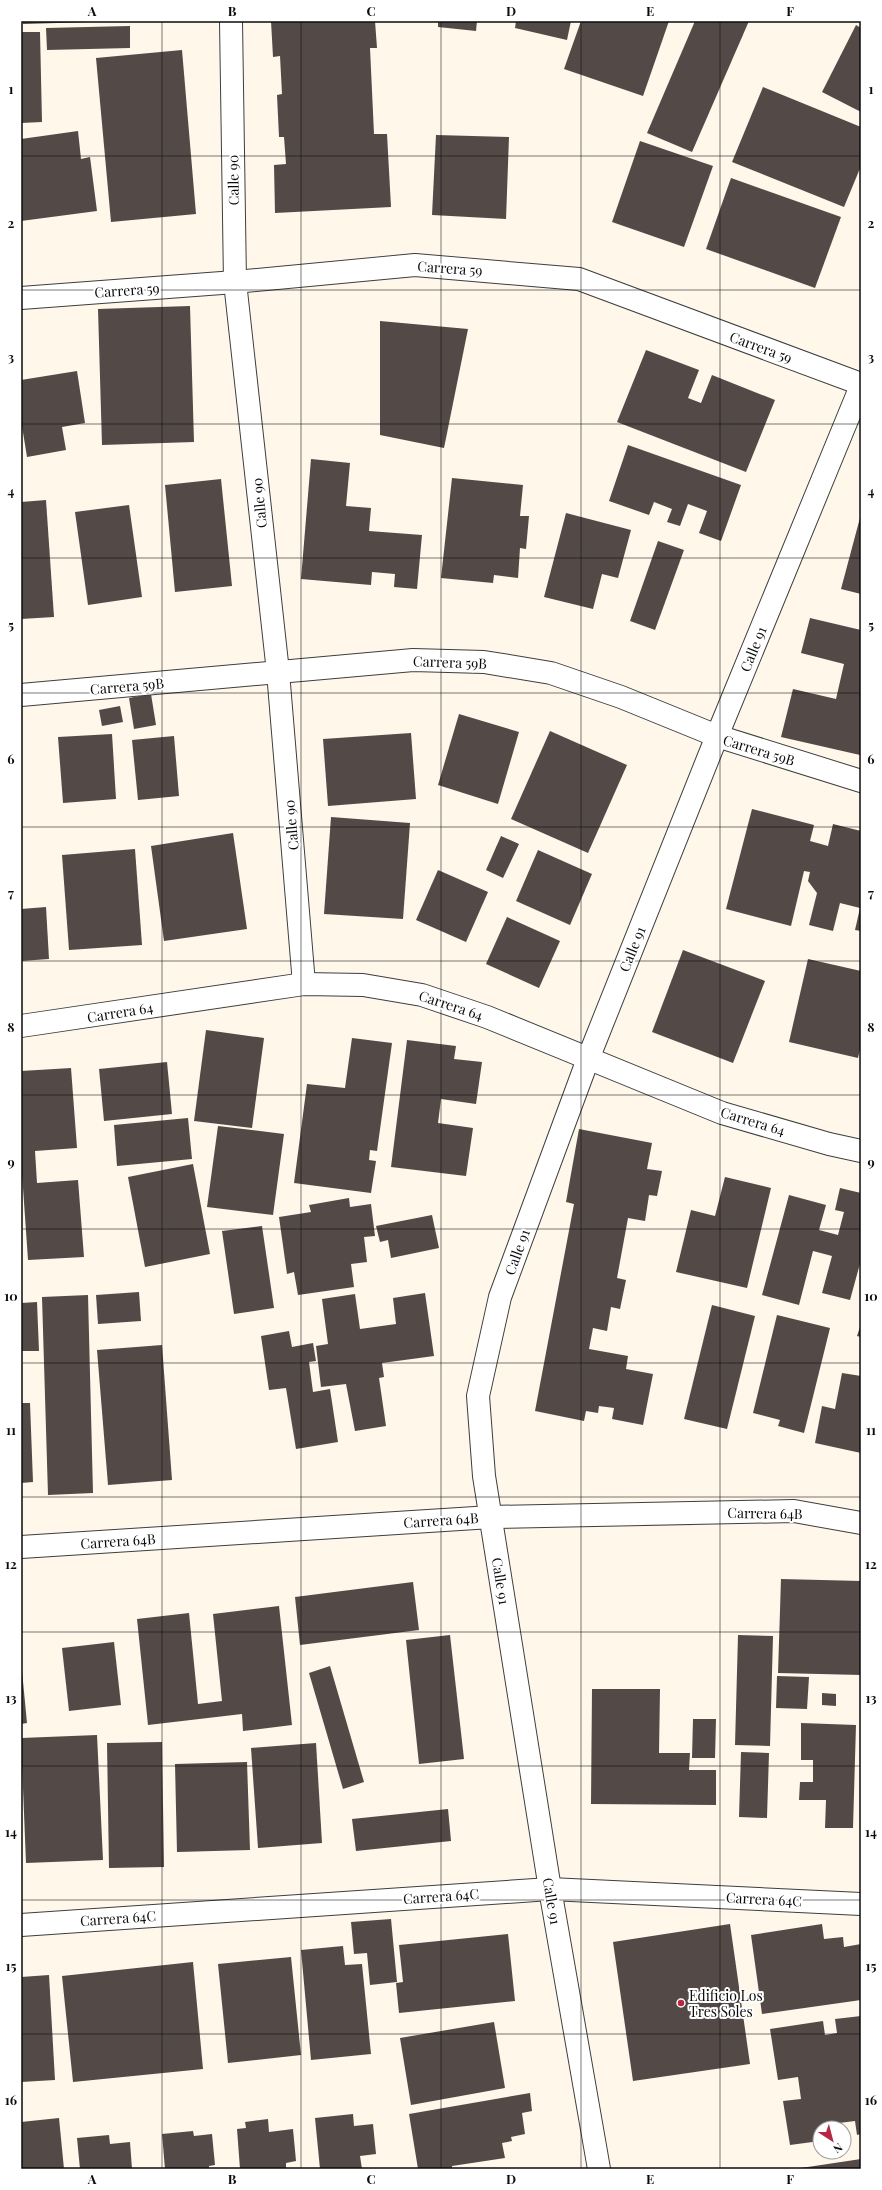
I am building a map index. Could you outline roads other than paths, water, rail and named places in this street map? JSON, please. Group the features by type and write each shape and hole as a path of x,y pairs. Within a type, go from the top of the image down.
{"street":[{"name":"Calle 90","path":"231,21 235,282 278,672 304,984"},
{"name":"Carrera 59","path":"21,298 235,282 415,265 579,279 861,385"},
{"name":"Calle 91","path":"598,2169 550,1889 484,1476 478,1396 500,1297 588,1060 717,736 861,385"},
{"name":"Carrera 59B","path":"21,695 413,660 484,662 551,673 621,697 717,736 861,781"},
{"name":"Carrera 64","path":"21,1026 304,984 363,985 422,994 487,1017 588,1060 722,1113 829,1144 861,1151"},
{"name":"Carrera 64B","path":"21,1547 491,1517 794,1511 861,1523"},
{"name":"Carrera 64C","path":"21,1925 550,1889 861,1904"}],"place":[{"name":"Edificio Los Tres Soles","path":"681,2003"}]}
